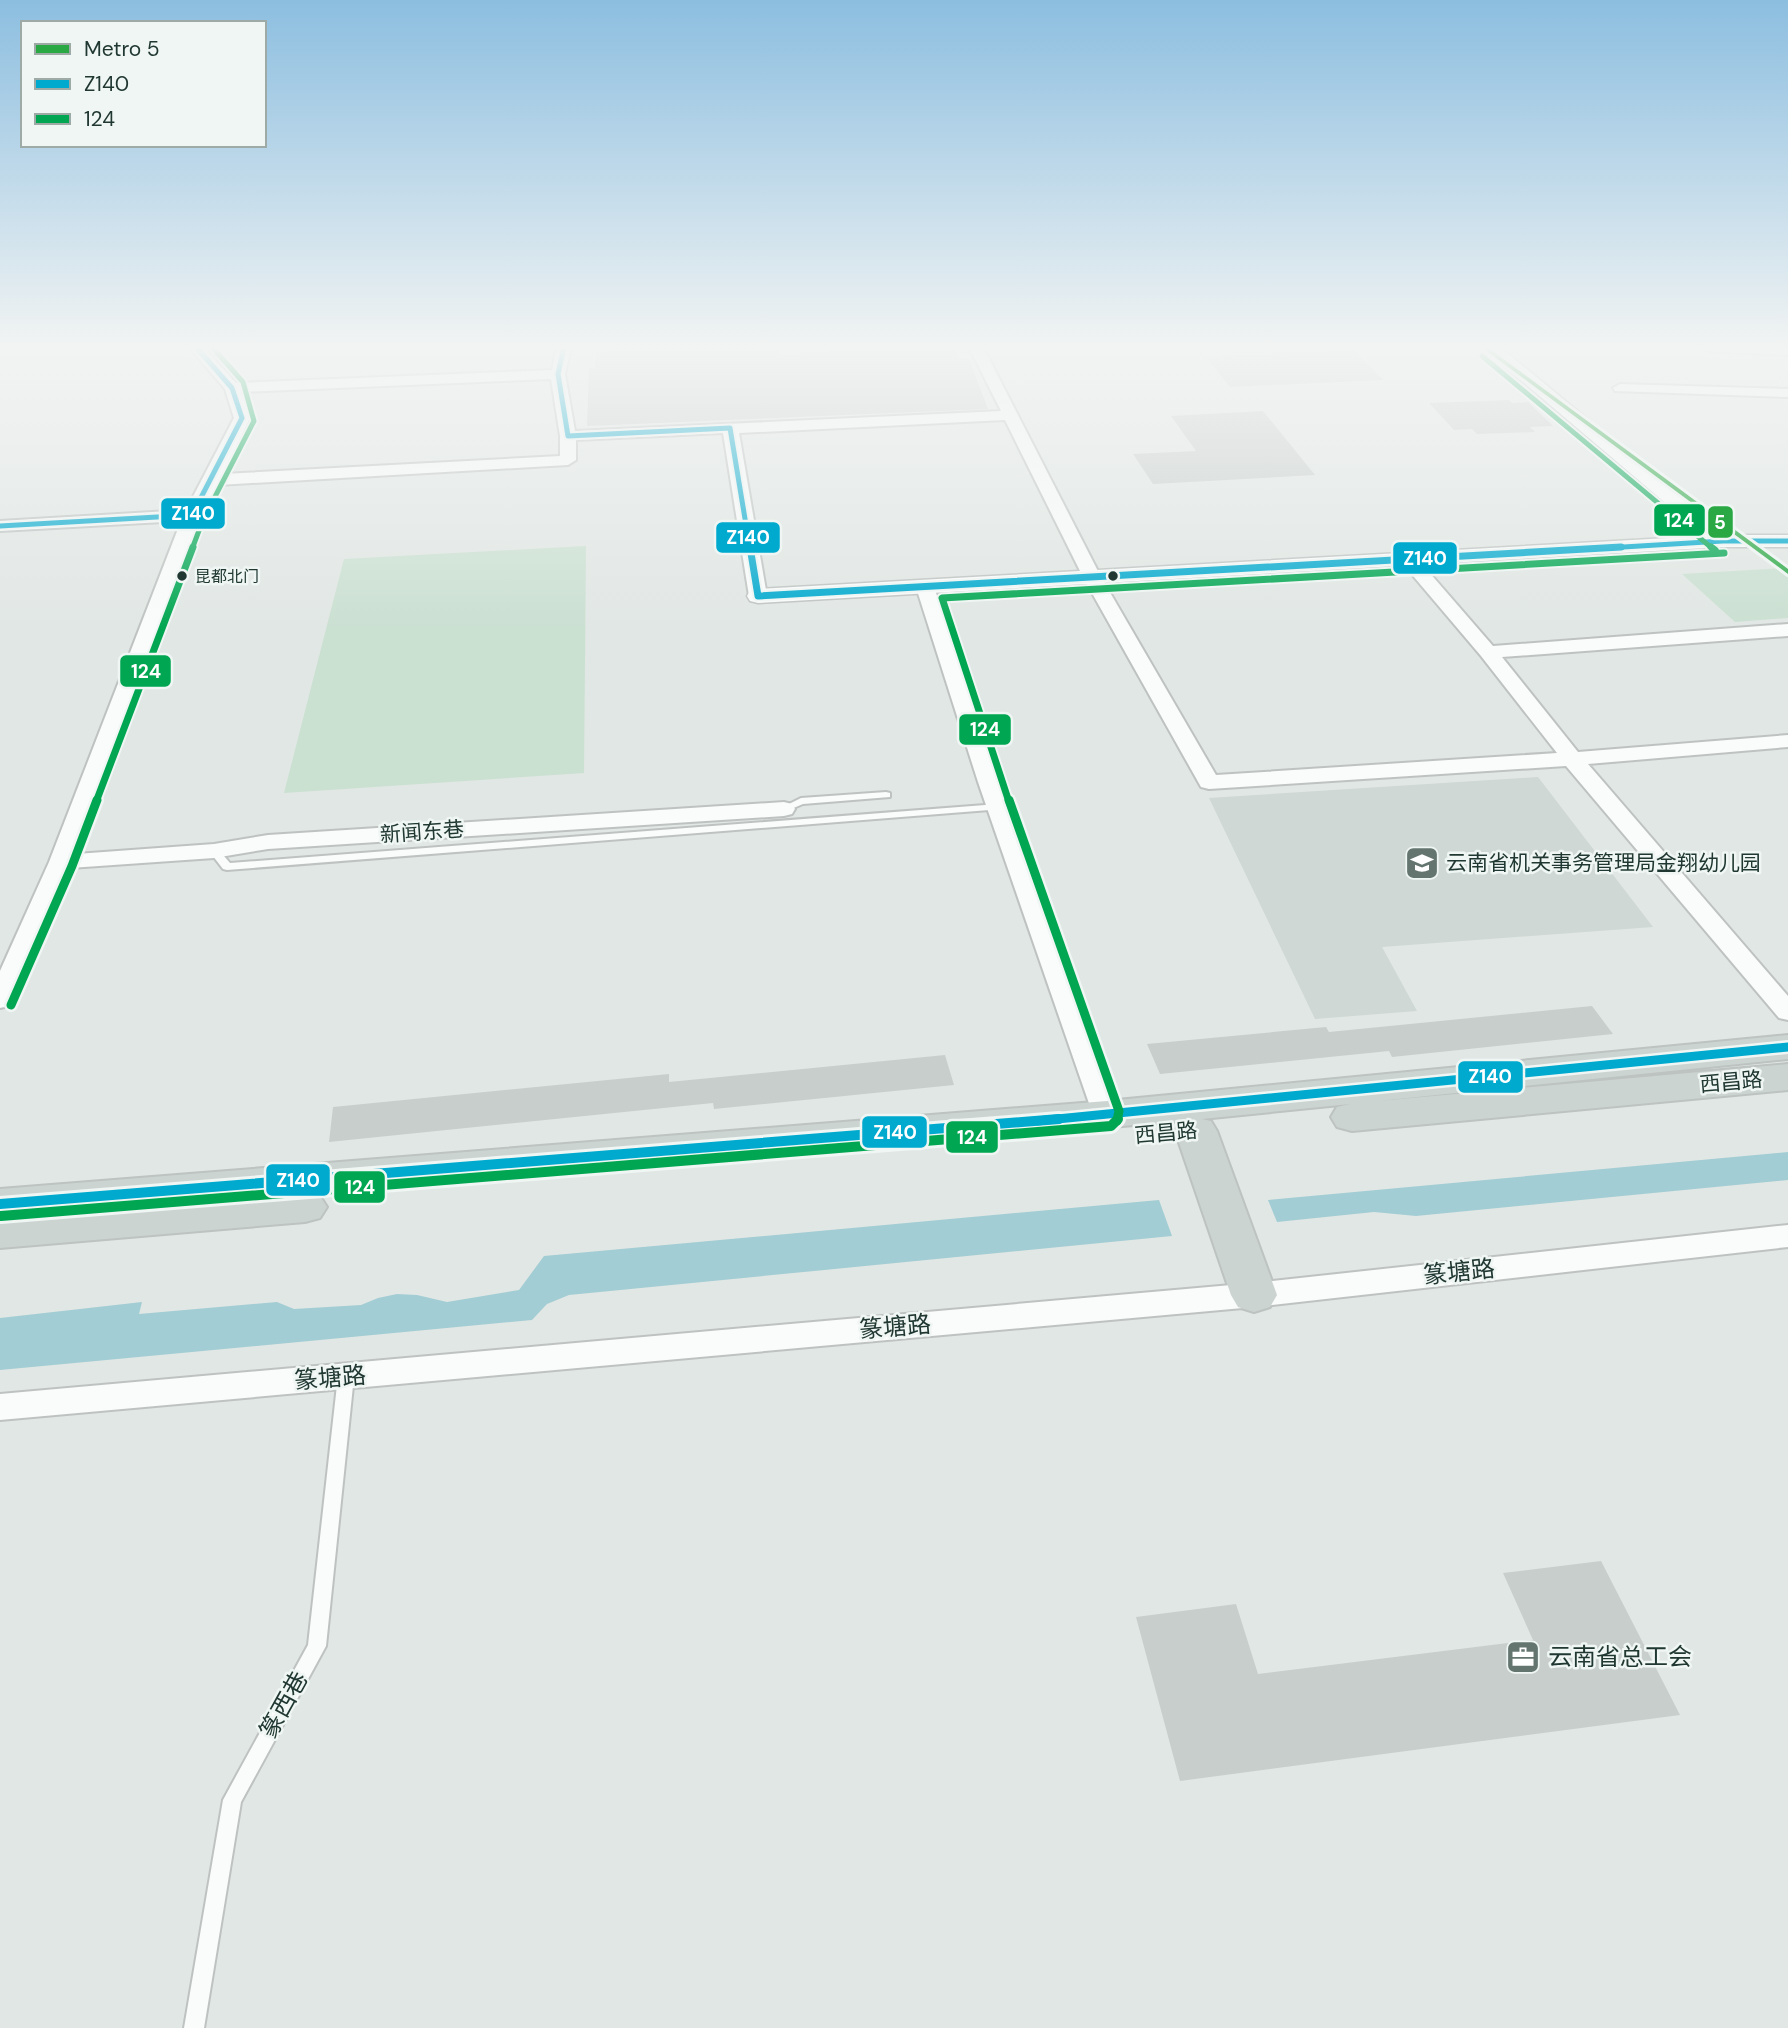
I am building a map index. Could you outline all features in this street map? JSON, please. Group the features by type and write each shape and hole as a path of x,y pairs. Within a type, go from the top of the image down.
{"main road":[{"name":"西昌路","path":"0,1204 1107,1115 1788,1046"},
{"name":"西昌路","path":"0,1232 1196,1131 1788,1077"},
{"path":"1196,1131 1254,1295"}],"street":[{"path":"0,1000 61,862 192,515 231,442"},
{"path":"212,480 568,460 568,442"},
{"path":"732,442 758,596 1723,541 1788,541"},
{"path":"1024,442 1093,577 1209,782 1573,759 1788,741"},
{"path":"1604,442 1723,541"},
{"path":"0,526 192,515"},
{"path":"1409,560 1488,652 1573,759 1788,1012"},
{"path":"925,587 998,807 1107,1115"},
{"path":"1488,652 1788,630"},
{"name":"新闻东巷","path":"61,862 214,851 282,841 784,809"},
{"name":"篆塘路","path":"0,1407 1254,1295 1788,1236"}],"lane":[{"path":"784,809 801,801 886,795"},
{"path":"214,851 227,867 998,807"},
{"name":"篆西巷","path":"194,2028 232,1800 317,1646 346,1376"}],"shaded area":[{"name":"云南省机关事务管理局金翔幼儿园","path":"1538,777 1653,927 1382,947 1417,1011 1315,1019 1209,798"}],"green space":[{"path":"586,546 584,773 284,793 344,559"},
{"path":"1784,568 1788,571 1788,618 1735,622 1682,574"}],"water":[{"path":"1788,1152 1788,1180 1416,1216 1374,1212 1277,1222 1268,1200"},
{"path":"1159,1200 1172,1236 569,1295 547,1304 532,1320 0,1370 0,1318 142,1302 139,1314 277,1302 294,1309 361,1305 397,1294 417,1295 447,1302 519,1290 544,1256"}],"building":[{"path":"1189,442 1288,442 1315,475 1153,484 1133,454 1196,451"},
{"path":"1592,1006 1613,1034 1392,1057 1389,1051 1160,1074 1147,1044 1326,1027 1329,1032"},
{"path":"945,1055 954,1085 714,1109 713,1103 329,1142 333,1107 669,1074 669,1082"},
{"name":"云南省总工会","path":"1601,1561 1680,1715 1180,1781 1136,1617 1236,1604 1258,1674 1533,1640 1503,1573"}],"metro line":[{"name":"5","path":"1612,442 1788,572"}],"transit line":[{"name":"Z140","path":"0,526 192,515 230,442"},
{"name":"124","path":"11,1005 72,866 203,520 243,442"},
{"name":"Z140","path":"732,442 758,596 1723,541 1788,541"},
{"name":"124","path":"1585,442 1715,550"},
{"name":"124","path":"1,1216 1111,1126 1118,1120 1119,1111 1001,778 942,598 1724,553"},
{"name":"Z140","path":"0,1204 1107,1115 1788,1047"}],"place":[{"name":"昆都北门","path":"182,576"},
{"name":"云南省机关事务管理局金翔幼儿园","path":"1422,863"},
{"name":"云南省总工会","path":"1523,1657"}]}
